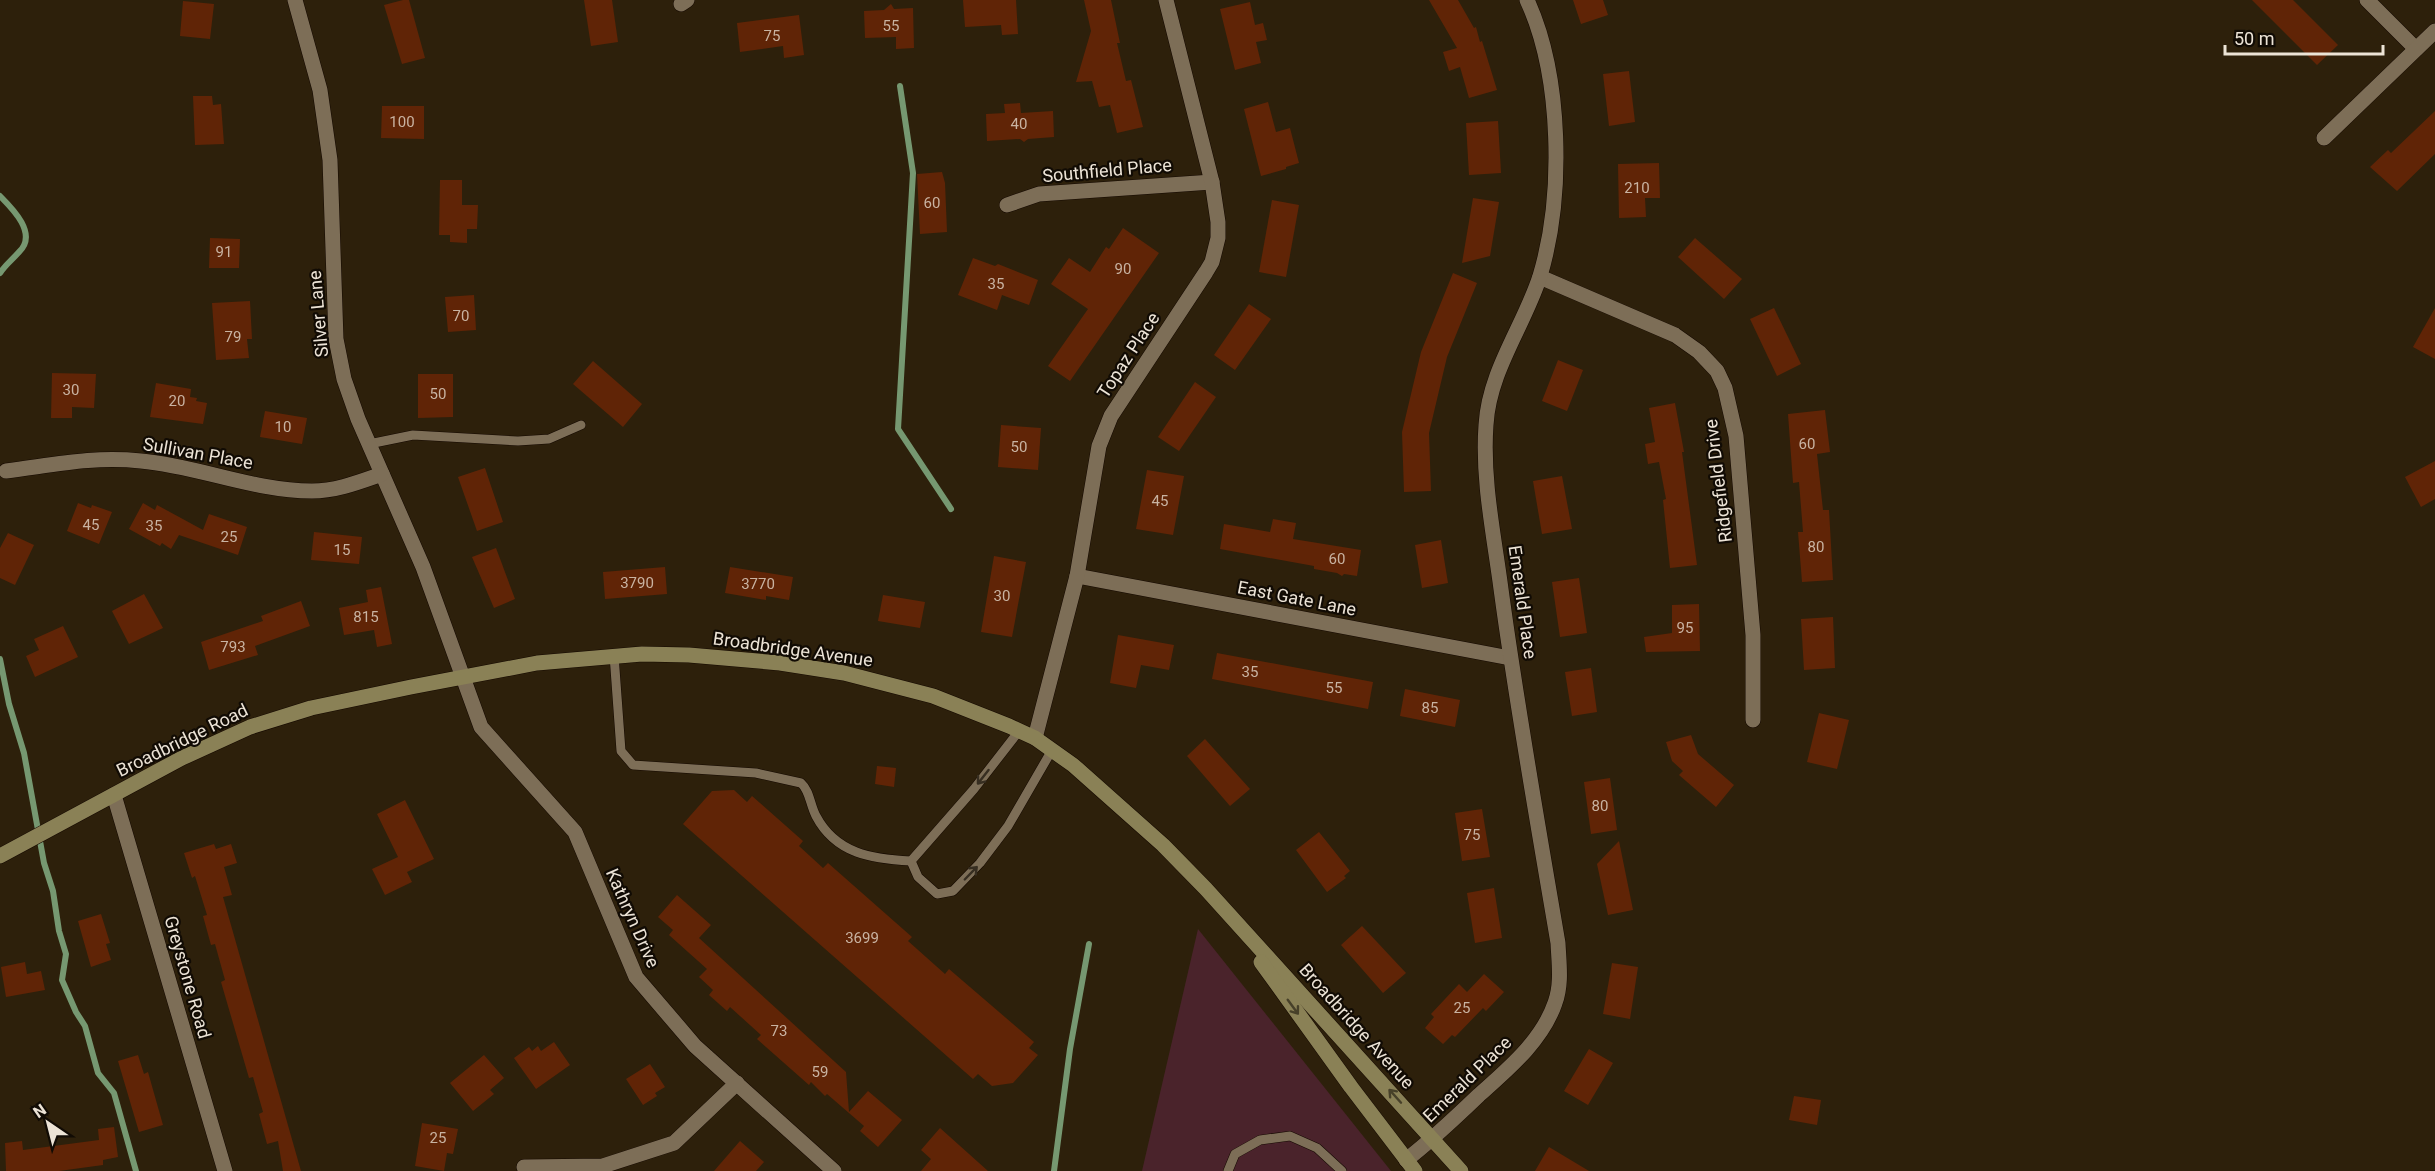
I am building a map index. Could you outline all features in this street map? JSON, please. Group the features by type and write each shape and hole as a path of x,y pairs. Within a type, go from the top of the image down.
{"main road":[{"name":"Broadbridge Avenue","path":"462,677 537,663 614,656 689,655 780,663 844,673 933,696 1035,738 1073,765 1163,845 1461,1171"},
{"name":"Broadbridge Road","path":"3,854 182,758 250,727 311,708 462,677"},
{"name":"Broadbridge Avenue","path":"1222,908 1411,1166"}],"street":[{"name":"Silver Lane","path":"296,0 320,90 330,160 336,339 344,379 369,444 423,567 462,677"},
{"name":"Topaz Place","path":"1035,738 1077,576 1099,446 1104,432 1111,416 1212,262 1218,238 1212,182 1166,0"},
{"name":"Emerald Place","path":"1411,1166 1433,1139 1505,1072 1539,1035 1555,1004 1560,984 1557,944 1510,658 1485,472 1489,400 1499,369 1539,277 1550,225 1555,180 1556,118 1550,70 1527,0"},
{"path":"2367,0 2416,49"},
{"path":"2324,138 2435,31"},
{"name":"Southfield Place","path":"1007,205 1039,194 1212,182"},
{"name":"Ridgefield Drive","path":"1539,277 1675,335 1699,352 1717,371 1725,388 1736,436 1753,635 1753,720"},
{"name":"Sullivan Place","path":"6,471 67,461 104,459 144,461 252,483 312,491 345,487 382,474"},
{"name":"East Gate Lane","path":"1077,576 1510,658"},
{"name":"Kathryn Drive","path":"462,677 481,727 575,832 636,977 695,1046 834,1171"},
{"name":"Greystone Road","path":"114,795 225,1171"},
{"path":"524,1167 603,1166 674,1143 737,1083"}],"lane":[{"path":"369,444 412,435 518,441 549,439 581,425"},
{"path":"614,656 621,751 633,765 756,772 801,783 806,788 810,805 823,829 856,853 879,859 911,861"},
{"path":"911,861 974,789 1019,731"},
{"path":"911,861 918,877 938,894 953,891 980,863 1008,826 1052,750"},
{"path":"1228,1171 1235,1154 1260,1140 1290,1137 1317,1148 1342,1171"}],"shaded area":[{"path":"1198,929 1391,1171 1142,1171"}],"building":[{"path":"409,0 425,58 402,64 384,5"},
{"path":"584,0 612,0 618,42 591,46"},
{"path":"963,0 1016,0 1018,34 1002,35 1001,25 965,27"},
{"path":"1084,0 1111,0 1120,43 1117,43 1126,81 1131,80 1143,127 1117,133 1110,105 1099,107 1092,81 1076,82 1091,31"},
{"path":"1429,0 1458,0 1474,28 1476,27 1497,90 1469,98 1460,67 1449,71 1443,52 1457,48"},
{"path":"1573,0 1603,0 1608,15 1581,24"},
{"path":"2252,0 2293,0 2338,45 2317,65"},
{"path":"183,1 214,4 210,39 180,36"},
{"path":"1250,2 1255,25 1263,23 1267,40 1256,42 1261,63 1235,70 1220,9"},
{"path":"891,4 894,9 913,8 914,48 896,49 896,37 865,38 864,11 884,10"},
{"path":"799,15 804,55 784,58 783,46 740,52 737,23"},
{"path":"1629,71 1635,122 1609,126 1603,74"},
{"path":"193,96 212,96 213,105 221,104 224,144 195,145"},
{"path":"1268,102 1276,132 1290,128 1299,163 1261,176 1244,109"},
{"path":"1020,103 1021,113 1053,111 1054,137 1028,139 1024,142 1020,139 987,141 986,114 1005,113 1004,104"},
{"path":"382,106 424,106 424,139 381,138"},
{"path":"2435,111 2435,154 2397,191 2370,167 2388,150 2391,153"},
{"path":"1498,121 1501,173 1469,175 1466,123"},
{"path":"1659,163 1660,198 1645,198 1646,217 1619,218 1618,164"},
{"path":"942,172 945,183 947,232 920,234 917,174"},
{"path":"440,180 462,180 462,205 478,205 477,229 467,229 467,243 450,242 450,235 439,235"},
{"path":"1473,198 1499,202 1490,256 1462,263"},
{"path":"1272,200 1299,205 1286,277 1259,272"},
{"path":"1123,228 1159,253 1070,381 1048,366 1088,309 1051,284 1069,258 1090,272 1106,247 1109,249"},
{"path":"210,238 240,239 239,268 209,268"},
{"path":"1695,238 1742,279 1724,299 1678,257"},
{"path":"973,258 995,266 998,264 1038,280 1029,305 1002,295 997,310 958,295"},
{"path":"1453,273 1477,283 1447,357 1429,433 1431,491 1404,492 1402,432 1421,352"},
{"path":"474,295 476,330 448,332 445,297"},
{"path":"250,301 252,339 247,339 249,358 216,360 212,303"},
{"path":"1249,304 1271,319 1235,370 1214,355"},
{"path":"1774,308 1801,364 1777,376 1750,319"},
{"path":"2435,308 2435,359 2413,347"},
{"path":"1558,360 1583,370 1567,411 1542,401"},
{"path":"593,361 642,404 623,427 573,384"},
{"path":"52,373 96,374 94,408 72,407 72,418 51,418"},
{"path":"418,374 453,374 453,417 418,418"},
{"path":"1195,382 1216,397 1179,451 1158,437"},
{"path":"156,383 191,389 190,397 207,403 203,424 150,417"},
{"path":"1675,403 1684,452 1682,452 1697,565 1670,568 1663,500 1666,499 1659,462 1648,464 1645,444 1655,442 1649,408"},
{"path":"1825,410 1830,452 1817,454 1823,510 1829,510 1833,580 1802,582 1798,532 1803,532 1799,482 1793,483 1788,414"},
{"path":"265,411 307,418 302,444 260,437"},
{"path":"1001,425 1041,428 1038,470 998,467"},
{"path":"2435,461 2435,499 2421,507 2405,477"},
{"path":"485,468 503,522 477,531 458,477"},
{"path":"1147,470 1184,476 1173,535 1136,529"},
{"path":"1562,476 1572,529 1542,534 1533,481"},
{"path":"78,503 112,512 99,544 67,531"},
{"path":"143,503 155,510 157,505 203,530 209,514 247,527 238,555 179,535 171,549 162,543 160,546 129,529"},
{"path":"1273,519 1296,523 1293,539 1361,550 1357,576 1344,574 1342,576 1314,569 1314,566 1220,549 1224,524 1270,532"},
{"path":"314,532 362,537 359,564 311,560"},
{"path":"8,533 34,545 15,585 0,578 0,548"},
{"path":"1441,540 1448,583 1422,588 1415,545"},
{"path":"496,548 515,599 494,608 472,557"},
{"path":"994,556 1026,562 1012,637 981,632"},
{"path":"665,567 667,594 605,599 603,572"},
{"path":"730,567 793,577 789,600 766,596 766,600 725,593"},
{"path":"1579,578 1587,633 1560,637 1552,582"},
{"path":"381,587 392,644 377,647 374,630 344,635 339,608 368,602 366,590"},
{"path":"144,594 163,628 129,644 112,611"},
{"path":"883,595 925,602 920,628 878,621"},
{"path":"301,601 310,626 255,646 258,655 209,670 201,642 263,621 261,616"},
{"path":"1699,604 1700,651 1646,652 1644,637 1672,633 1672,605"},
{"path":"1833,617 1835,668 1804,670 1801,619"},
{"path":"63,626 78,657 35,677 26,656 39,650 34,639"},
{"path":"1118,635 1174,645 1169,670 1141,665 1136,688 1110,683"},
{"path":"1217,653 1373,682 1368,709 1212,679"},
{"path":"1591,668 1597,712 1572,716 1565,672"},
{"path":"1405,689 1460,700 1455,727 1400,716"},
{"path":"1819,713 1849,720 1837,769 1807,762"},
{"path":"1691,735 1698,754 1734,785 1716,807 1679,775 1683,771 1672,761 1666,742"},
{"path":"1205,739 1250,789 1230,806 1187,756"},
{"path":"877,766 896,768 894,787 875,784"},
{"path":"1610,778 1617,830 1591,834 1584,782"},
{"path":"734,790 747,802 752,796 803,841 799,846 823,868 828,863 912,937 908,941 945,974 949,969 1034,1042 1029,1048 1038,1055 1013,1083 992,1086 978,1074 973,1079 683,824 712,791"},
{"path":"405,800 434,859 407,872 412,882 385,895 372,869 398,857 377,814"},
{"path":"1482,809 1490,857 1462,861 1455,813"},
{"path":"1319,832 1350,871 1344,876 1346,878 1327,892 1296,850"},
{"path":"1619,841 1633,910 1608,915 1597,864"},
{"path":"214,844 216,849 231,844 237,863 224,867 232,895 223,897 301,1171 283,1171 278,1141 267,1144 259,1114 263,1112 253,1077 249,1078 221,982 225,980 215,944 211,945 203,916 207,915 195,876 192,878 184,853"},
{"path":"1494,888 1502,938 1475,943 1467,893"},
{"path":"677,895 711,925 699,938 846,1072 849,1112 868,1091 902,1120 878,1147 860,1131 864,1126 827,1094 825,1096 811,1082 809,1085 757,1039 761,1035 730,1007 727,1011 709,995 713,990 699,977 707,969 669,935 673,930 658,917"},
{"path":"101,914 110,943 106,944 111,960 91,967 78,921"},
{"path":"1362,926 1406,973 1383,993 1341,945"},
{"path":"25,962 27,974 41,971 45,990 6,997 1,967"},
{"path":"1612,963 1638,967 1630,1019 1603,1014"},
{"path":"1484,974 1504,992 1486,1011 1483,1008 1455,1037 1452,1035 1443,1044 1425,1028 1434,1017 1431,1014 1459,984 1467,992"},
{"path":"554,1042 570,1065 536,1089 514,1058 529,1047 532,1051 538,1046 541,1051"},
{"path":"1589,1049 1613,1063 1588,1105 1564,1091"},
{"path":"138,1055 144,1074 148,1072 163,1125 139,1132 118,1061"},
{"path":"484,1055 504,1078 490,1090 494,1094 473,1111 450,1083"},
{"path":"650,1064 665,1087 655,1093 657,1096 643,1105 626,1079"},
{"path":"1794,1096 1821,1100 1817,1125 1789,1120"},
{"path":"422,1123 458,1129 453,1154 447,1153 444,1171 415,1166"},
{"path":"114,1127 118,1157 103,1160 103,1165 59,1171 6,1171 5,1143 22,1141 23,1150 99,1140 98,1129"},
{"path":"940,1128 988,1171 921,1171 931,1159 921,1150"},
{"path":"740,1141 764,1162 756,1171 714,1171"},
{"path":"1549,1147 1589,1171 1535,1171"}],"waterway":[{"path":"900,86 913,173 898,429 951,509"},
{"path":"0,196 22,222 26,237 19,252 0,273"},
{"path":"0,659 9,704 24,753 44,863 53,891 59,931 66,954 62,980 85,1026 98,1073 114,1093 136,1171"},
{"path":"1054,1171 1070,1049 1089,944"}]}
